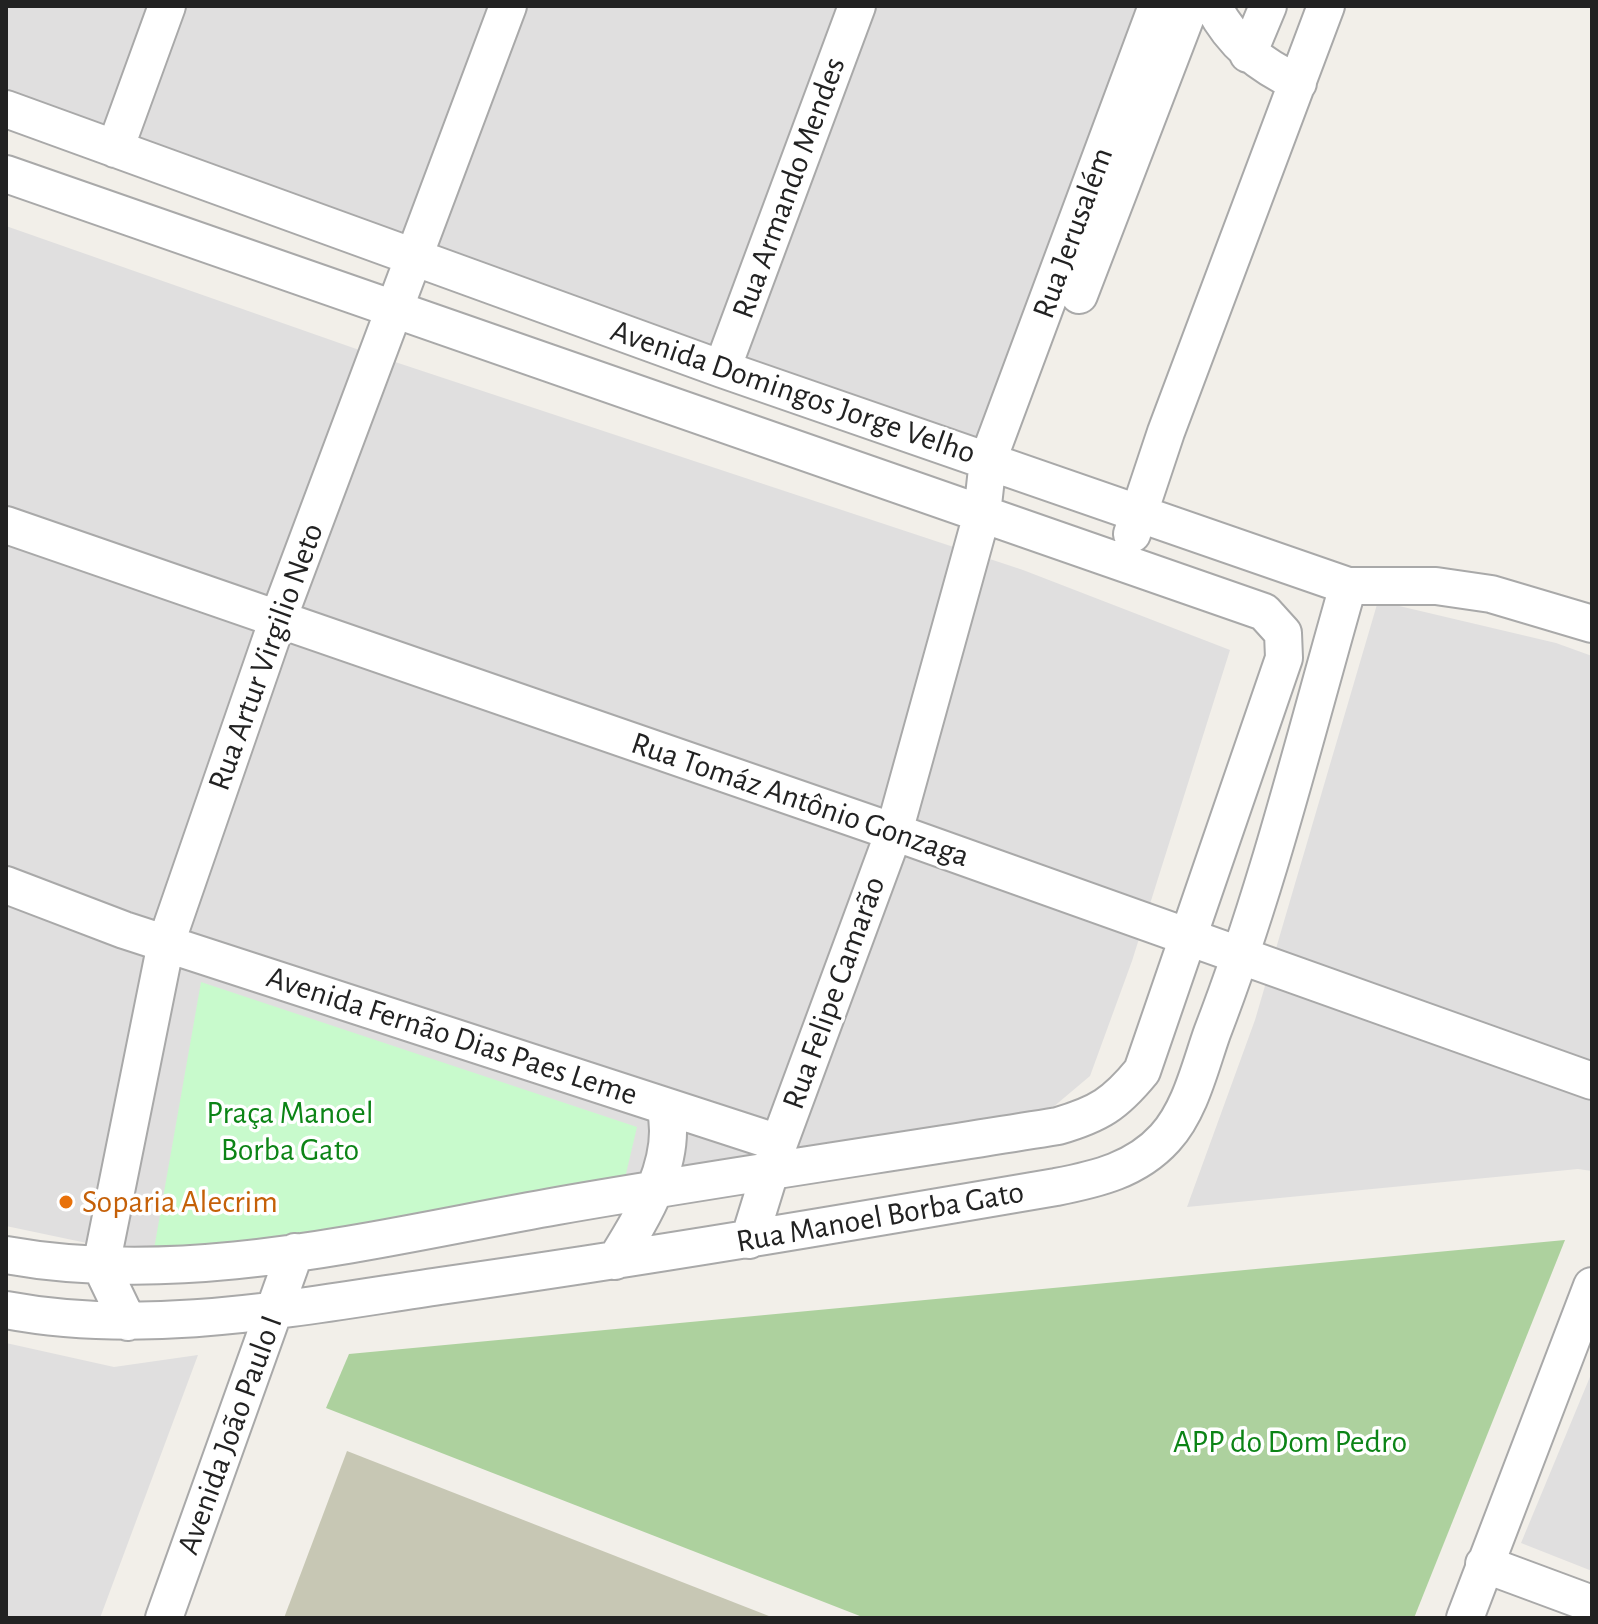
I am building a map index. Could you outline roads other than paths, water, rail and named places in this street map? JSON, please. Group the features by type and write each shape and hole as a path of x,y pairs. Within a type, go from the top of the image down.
{"street":[{"path":"115,149 167,6"},
{"name":"Rua Artur Virgilio Neto","path":"101,1266 166,943 278,619 508,6"},
{"name":"Rua Armando Mendes","path":"722,369 857,6"},
{"name":"Rua Jerusalém","path":"982,514 988,460 1157,6"},
{"path":"1079,295 1190,6"},
{"path":"1213,6 1226,30 1248,54 1298,83"},
{"path":"1248,54 1268,6"},
{"path":"1124,562 1139,512 1326,6"},
{"name":"Avenida Domingos Jorge Velho","path":"6,109 722,369 1348,586 1436,586 1491,594 1592,624"},
{"name":"Avenida Domingos Jorge Velho","path":"6,174 392,311 1264,612 1283,633"},
{"name":"Rua Felipe Camarão","path":"749,1240 774,1158 894,832 982,514"},
{"name":"Rua Tomáz Antônio Gonzaga","path":"6,525 894,832 1592,1081"},
{"name":"Rua Manoel Borba Gato","path":"6,1310 53,1319 128,1322 274,1311 749,1240 1103,1178 1140,1159 1166,1137 1184,1107 1242,955 1348,586"},
{"name":"Rua Manoel Borba Gato","path":"6,1255 101,1266 150,1268 295,1252 654,1191 774,1158 1058,1126 1095,1115 1122,1096 1142,1071 1284,658 1283,633"},
{"name":"Avenida Fernão Dias Paes Leme","path":"6,885 124,930 665,1107 774,1158"},
{"name":"Avenida Fernão Dias Paes Leme","path":"6,909 124,930"},
{"path":"615,1261 654,1191 669,1141 665,1107"},
{"name":"Avenida João Paulo I","path":"164,1618 295,1252"},
{"path":"101,1266 128,1322"},
{"path":"1465,1618 1484,1564 1578,1364 1592,1286"},
{"path":"1484,1564 1592,1604"}],"place":[{"name":"Soparia Alecrim","path":"66,1202"}],"park label":[{"name":"Praça Manoel Borba Gato","path":"290,1132"},
{"name":"APP do Dom Pedro","path":"1290,1442"}]}
